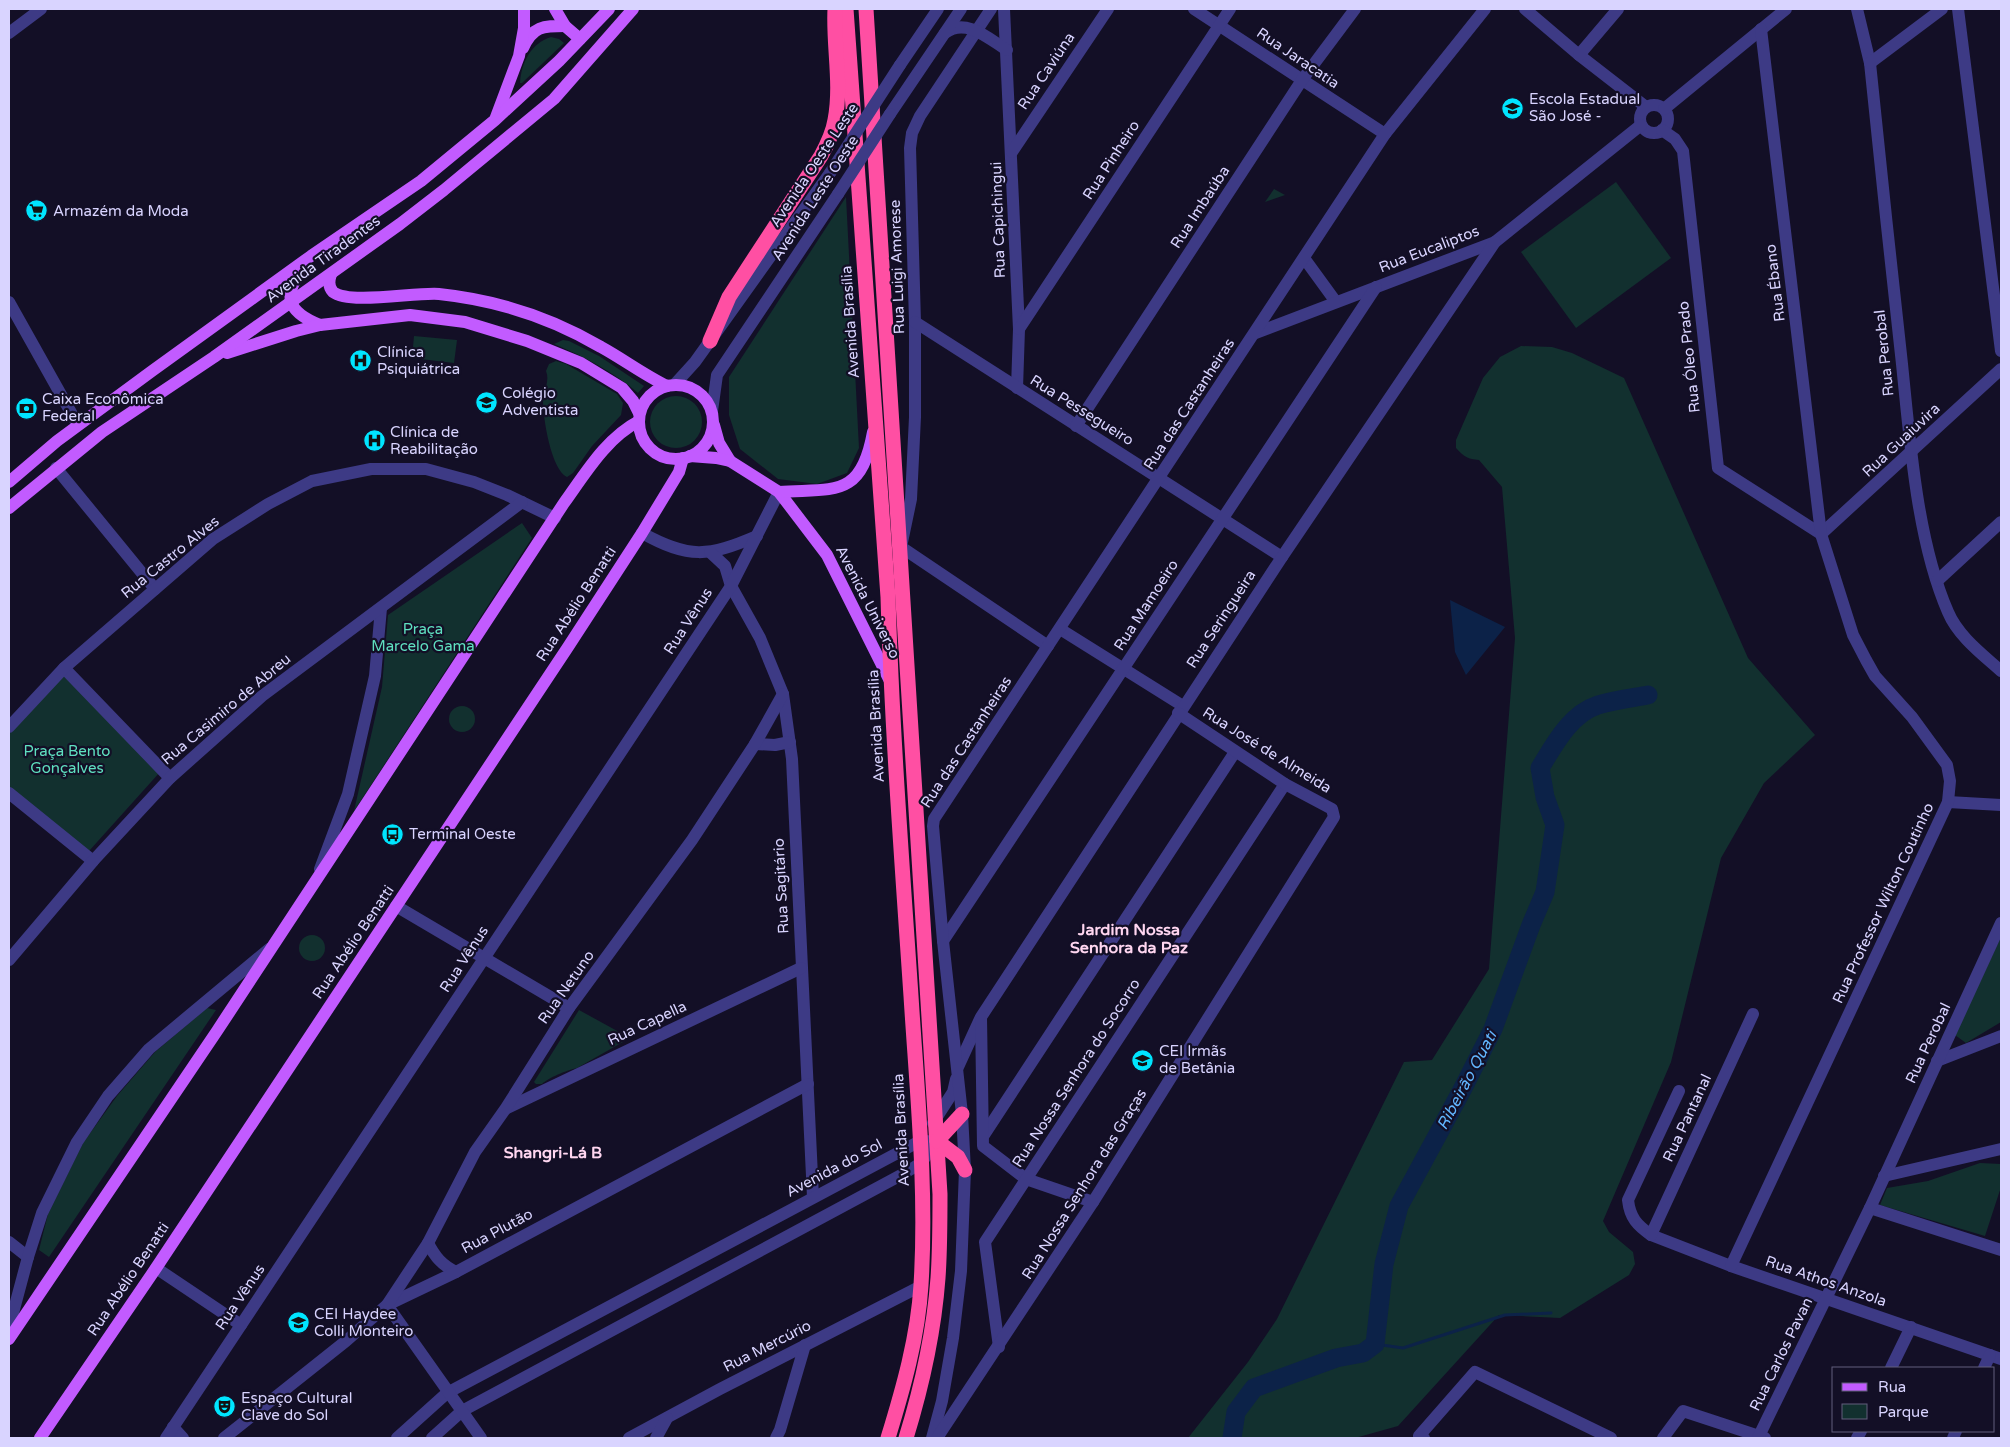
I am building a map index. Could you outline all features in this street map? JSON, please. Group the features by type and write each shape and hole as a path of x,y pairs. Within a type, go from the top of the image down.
{"highway":[{"path":"710,341 729,297 822,156 832,134 836,119 837,98 835,9"},
{"name":"Avenida Brasília","path":"846,9 888,597 890,681 921,1163 921,1286 910,1356 899,1403 888,1438"},
{"path":"866,9 940,1194 938,1278 928,1352 906,1438"},
{"path":"937,1141 962,1114"},
{"path":"937,1141 958,1158 965,1170"}],"main road":[{"path":"519,56 524,28 524,9"},
{"path":"554,99 582,56 583,48 580,40 565,26 555,9"},
{"name":"Avenida Tiradentes","path":"9,482 78,425 311,256 421,181 495,120 580,40 609,9"},
{"name":"Avenida Tiradentes","path":"9,508 102,432 214,357 437,196 554,99 633,9"},
{"path":"495,120 529,35 545,27 565,26"},
{"path":"311,256 293,281 290,291 291,302 300,316 320,325"},
{"path":"331,274 329,280 334,292 349,298 438,294 491,303 535,315 573,331 671,385"},
{"path":"410,315 412,294"},
{"path":"9,1338 271,948 555,518 605,449 639,417 644,402 652,392 671,385 687,386 698,391 707,400 713,417 711,435 704,446 686,457 665,457 649,448 642,438 639,417 634,401 622,388 580,363 534,343 465,322 410,315 320,325 296,330 214,357"},
{"name":"Avenida Universo","path":"713,417 719,443 730,461"},
{"path":"779,492 823,491 853,480 870,448 875,419"},
{"path":"56,468 77,443 80,432 78,425"},
{"name":"Avenida Universo","path":"686,457 708,457 730,461 779,492 827,555 890,681"},
{"name":"Rua Abélio Benatti","path":"40,1438 156,1268 642,533 686,457"}],"street":[{"path":"9,33 41,9"},
{"name":"Avenida Oeste Leste","path":"671,385 710,341 830,174 938,9"},
{"name":"Avenida Leste Oeste","path":"713,417 717,375 961,9"},
{"name":"Rua Luigi Amorese","path":"901,547 911,499 915,416 915,322 910,163 912,133 920,116 991,9"},
{"name":"Rua Capichingui","path":"1004,9 1019,329 1017,388"},
{"name":"Rua Caviúna","path":"1012,152 1108,9"},
{"name":"Rua Jaracatia","path":"1194,9 1385,134"},
{"name":"Rua Pinheiro","path":"1019,329 1230,9"},
{"name":"Rua Imbaúba","path":"1076,426 1302,80 1355,9"},
{"name":"Rua das Castanheiras","path":"943,941 933,826 934,818 1256,333 1385,134 1484,9"},
{"path":"1525,9 1646,108"},
{"path":"1579,55 1618,9"},
{"path":"1664,109 1786,9"},
{"name":"Rua Perobal","path":"1857,9 1870,63 1911,453 1925,533 1937,581 1949,614 1966,638 2001,670"},
{"path":"1870,63 1942,9"},
{"path":"1958,9 2001,350"},
{"path":"941,39 946,31 957,27 967,27 977,30 1006,50"},
{"name":"Rua Ébano","path":"1761,29 1821,534"},
{"path":"1655,105 1664,109 1668,117 1666,127 1662,130 1651,133 1641,125 1642,112 1646,108 1655,105"},
{"name":"Rua Eucaliptos","path":"1256,333 1495,242 1641,125"},
{"name":"Rua Óleo Prado","path":"1662,130 1675,139 1683,151 1718,468 1821,534"},
{"name":"Rua Seringueira","path":"958,1068 981,1017 1282,557 1495,242"},
{"path":"1304,258 1336,302"},
{"name":"Rua Mamoeiro","path":"943,941 1376,287"},
{"path":"9,302 78,425"},
{"name":"Rua Pessegueiro","path":"915,322 1282,557"},
{"name":"Rua Guaiuvira","path":"1821,534 2001,369"},
{"path":"56,468 155,588"},
{"name":"Rua Castro Alves","path":"9,727 64,668 213,539 268,504 312,481 371,468 426,469 474,482 555,518"},
{"name":"Rua Vênus","path":"169,1433 731,586 779,492"},
{"name":"Rua Casimiro de Abreu","path":"9,960 93,861 170,778 262,696 522,502"},
{"path":"1937,581 1997,535 2001,522"},
{"path":"642,533 667,547 693,554 710,552 742,543 757,536"},
{"name":"Rua Professor Wilton Coutinho","path":"1731,1266 1948,802 1950,781 1947,765 1912,717 1876,676 1866,660 1853,635 1821,534"},
{"path":"901,547 1048,646"},
{"name":"Rua Sagitário","path":"710,552 724,566 731,586 760,638 783,694 790,742 813,1197"},
{"path":"317,878 348,794 375,676 381,608"},
{"name":"Rua José de Almeida","path":"1060,629 1124,669 1235,752 1285,784 1332,809 1334,817"},
{"path":"64,668 170,778"},
{"name":"Rua Netuno","path":"388,1305 428,1243 475,1152 506,1108 569,1008 692,840 755,744 783,694"},
{"path":"755,744 775,745 790,742"},
{"path":"984,1135 1235,752"},
{"name":"Rua Nossa Senhora do Socorro","path":"999,1347 985,1242 1285,784"},
{"path":"9,793 93,861"},
{"path":"1948,802 2001,806"},
{"name":"Rua Nossa Senhora das Graças","path":"937,1438 999,1347 1093,1202 1334,817"},
{"path":"396,906 569,1008"},
{"name":"Rua Perobal","path":"1884,1176 2001,923"},
{"path":"932,1438 942,1401 953,1338 961,1270 965,1170 958,1068 943,941"},
{"path":"9,1328 42,1213 77,1142 108,1096 148,1048 271,948"},
{"name":"Rua Capella","path":"506,1108 801,968"},
{"name":"Rua Pantanal","path":"1646,1232 1752,1014"},
{"path":"981,1017 983,1146 1026,1179 1093,1202"},
{"path":"1937,1061 2001,1036"},
{"path":"920,1141 953,1092 958,1068"},
{"name":"Rua Plutão","path":"224,1438 346,1341 388,1305 456,1272 808,1084"},
{"path":"1646,1232 1630,1213 1628,1200 1679,1091"},
{"name":"Avenida do Sol","path":"397,1438 447,1393 920,1141 937,1141"},
{"path":"432,1438 462,1411 903,1174 921,1163 937,1141"},
{"path":"1884,1176 2000,1150"},
{"name":"Rua Carlos Pavan","path":"1761,1438 1884,1176"},
{"path":"1870,1208 2001,1250"},
{"path":"766,1222 774,1242"},
{"name":"Rua Athos Anzola","path":"1646,1232 1731,1266 1996,1357"},
{"path":"9,1242 28,1257"},
{"path":"428,1243 435,1257 443,1265 456,1272"},
{"path":"156,1268 241,1325"},
{"name":"Rua Mercúrio","path":"629,1438 921,1286"},
{"path":"388,1305 447,1393 481,1438"},
{"path":"1891,1367 1911,1327"},
{"path":"776,1438 805,1345"},
{"path":"1985,1367 1996,1357"},
{"path":"1422,1437 1475,1372 1611,1438"},
{"path":"1663,1438 1682,1411 1761,1438"},
{"path":"656,1438 667,1418"},
{"path":"169,1433 183,1438"}],"green space":[{"path":"551,37 559,39 564,43 520,83 522,68 528,55 538,44"},
{"path":"1616,182 1671,258 1576,328 1521,252"},
{"path":"1274,189 1285,195 1265,202"},
{"path":"846,197 859,448 847,473 817,484 778,479 740,449 729,415 729,377"},
{"path":"414,336 457,340 454,363 412,358"},
{"path":"563,340 569,341 599,356 644,386 638,393 598,365 554,344"},
{"path":"1521,346 1552,347 1572,353 1624,378 1748,658 1815,735 1764,783 1721,858 1671,1062 1603,1221 1609,1232 1633,1252 1635,1264 1629,1275 1560,1318 1499,1315 1398,1426 1355,1438 1188,1438 1248,1362 1277,1319 1404,1062 1432,1060 1489,969 1515,638 1502,487 1479,460 1466,457 1456,448 1456,440 1483,378 1500,357"},
{"path":"556,361 566,364 617,394 623,403 621,415 592,446 573,473 567,477 556,465 552,454 543,409 547,378 546,371 549,364"},
{"path":"671,396 681,396 695,403 702,417 702,427 695,441 681,448 671,448 661,444 654,437 650,427 650,417 654,407 661,400"},
{"name":"Praça Marcelo Gama","path":"522,523 532,538 354,811 382,687 388,615"},
{"name":"Praça Bento Gonçalves","path":"63,673 160,772 89,851 9,787 9,734"},
{"path":"462,706 471,710 475,719 471,728 462,732 453,728 449,719 453,710"},
{"path":"312,935 321,939 325,948 321,957 312,961 303,957 299,948 303,939"},
{"path":"2001,937 2001,1022 1966,1043 1955,1035"},
{"path":"207,1008 216,1010 49,1257 39,1250 48,1214 83,1143 117,1096 155,1052"},
{"path":"579,1010 630,1038 577,1068 558,1074 542,1084 536,1084 534,1082"},
{"path":"1980,1163 2001,1164 2001,1187 1985,1236 1880,1205 1887,1188 1928,1181"}],"water":[{"path":"1450,600 1505,627 1466,675 1455,652"}],"waterway":[{"name":"Ribeirão Quati","path":"1232,1438 1236,1412 1254,1388 1336,1358 1363,1353 1375,1344 1384,1264 1399,1206 1493,1029 1545,892 1555,825 1545,797 1540,768 1564,731 1579,715 1598,705 1648,695"},
{"path":"1375,1344 1403,1348 1505,1315 1551,1313"}],"place":[{"name":"Escola Estadual São José -","path":"1513,108"},
{"name":"Armazém da Moda","path":"37,211"},
{"name":"Clínica Psiquiátrica","path":"361,361"},
{"name":"Colégio Adventista","path":"486,402"},
{"name":"Caixa Econômica Federal","path":"26,408"},
{"name":"Clínica de Reabilitação","path":"374,441"},
{"name":"Terminal Oeste","path":"393,834"},
{"name":"CEI Irmãs de Betânia","path":"1143,1060"},
{"name":"CEI Haydee Colli Monteiro","path":"298,1323"},
{"name":"Espaço Cultural Clave do Sol","path":"225,1407"}],"district":[{"name":"Jardim Nossa Senhora da Paz","path":"1129,938"},
{"name":"Shangri-Lá B","path":"553,1152"}]}
